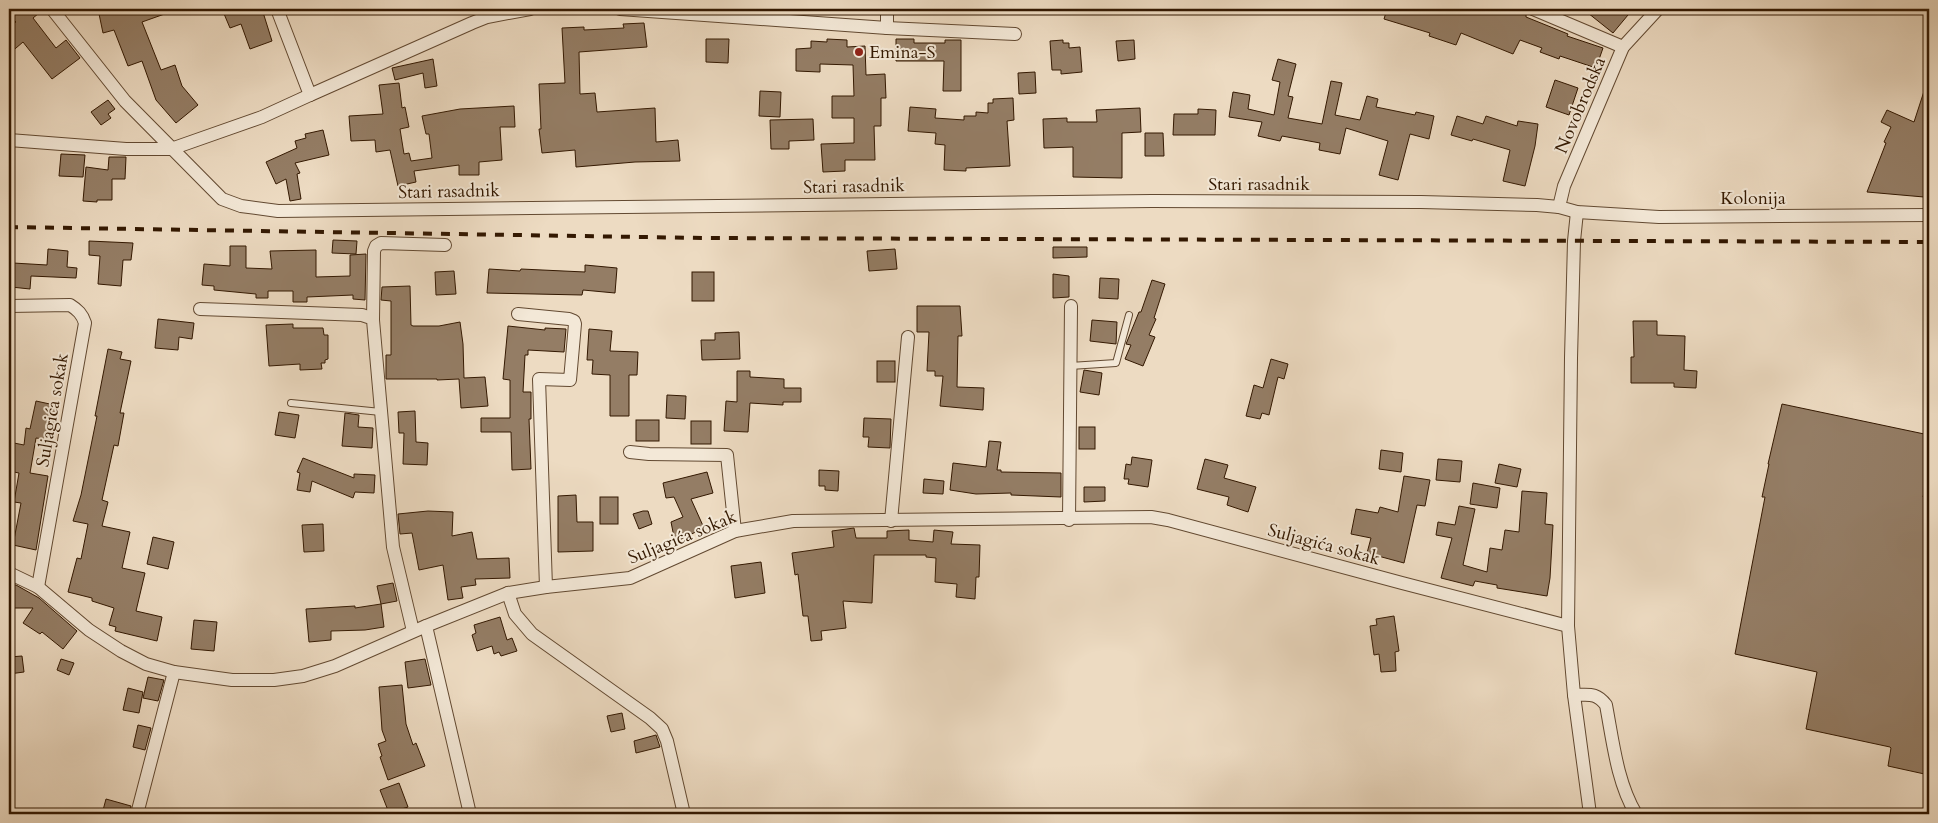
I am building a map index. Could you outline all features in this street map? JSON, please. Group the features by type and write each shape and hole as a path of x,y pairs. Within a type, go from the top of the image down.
{"street":[{"name":"Stari rasadnik","path":"52,9 125,101 222,199 241,206 278,211 1152,201 1421,202 1559,207"},
{"path":"277,9 310,95"},
{"path":"9,140 126,149 172,149 262,117 472,23 530,9"},
{"path":"620,9 735,13 887,28 1015,34"},
{"path":"887,9 887,28"},
{"path":"1533,9 1623,47"},
{"name":"Novobrodska","path":"1559,207 1564,186 1623,47 1658,9"},
{"path":"1559,207 1577,212 1574,241 1571,358 1568,626 1574,695 1590,814"},
{"name":"Kolonija","path":"1577,212 1659,217 1929,215"},
{"path":"413,631 393,547 374,320 376,246 380,243 445,246"},
{"name":"Suljagića sokak","path":"9,306 70,305 83,316 85,323 38,588"},
{"path":"1069,520 1071,306"},
{"path":"200,309 362,316 374,320"},
{"path":"518,314 569,319 574,321 575,324 570,380 539,379 546,587"},
{"path":"891,521 908,337"},
{"path":"630,452 727,455 735,531"},
{"name":"Suljagića sokak","path":"9,573 38,588 90,630 121,651 146,664 174,672 232,680 274,680 303,676 335,666 413,631 508,593 630,578 735,531 794,521 1069,520 1151,517 1568,626"},
{"path":"508,593 515,614 532,634 650,718 662,729 667,741 684,814"},
{"path":"426,626 470,814"},
{"path":"138,814 174,672"},
{"path":"1574,695 1593,695 1600,698 1606,705 1620,773 1628,801 1636,814"}],"lane":[{"path":"1070,366 1116,363 1129,315"},
{"path":"290,403 381,412"}],"building":[{"path":"12,9 44,9 33,18 56,48 66,40 80,58 52,79 23,42 9,54 9,27 16,22 12,18 16,14"},
{"path":"98,9 173,9 173,11 142,22 161,70 175,65 182,86 198,105 176,123 156,100 142,61 128,66 114,30 103,33"},
{"path":"222,9 262,9 272,41 250,49 241,24 230,28"},
{"path":"1387,9 1516,9 1526,13 1526,17 1568,34 1567,36 1603,48 1596,68 1560,56 1559,59 1540,52 1542,48 1520,40 1513,54 1461,33 1456,45 1429,36 1430,33 1384,19"},
{"path":"1583,9 1633,9 1613,33"},
{"path":"644,23 647,47 579,52 580,94 595,93 597,112 655,108 656,142 678,140 680,161 635,162 576,167 575,150 542,153 539,129 541,129 539,84 565,83 562,28 584,27 584,30 624,28 623,24"},
{"path":"706,39 729,39 728,63 706,62"},
{"path":"827,39 847,40 847,47 865,46 866,75 885,74 886,98 881,98 881,126 874,126 875,160 845,160 845,171 823,172 821,144 854,143 854,118 832,118 832,96 854,96 853,65 820,64 820,72 796,71 796,49 811,48 811,41 827,42"},
{"path":"896,39 914,39 914,43 945,43 945,40 961,40 961,91 943,91 944,61 896,61"},
{"path":"1063,40 1063,43 1069,43 1069,48 1080,47 1082,72 1061,74 1061,70 1052,70 1050,41"},
{"path":"1134,40 1135,59 1118,61 1116,41"},
{"path":"433,59 437,86 425,88 423,73 395,80 392,68"},
{"path":"1278,59 1296,64 1288,96 1293,97 1288,118 1322,124 1331,81 1342,83 1335,115 1360,120 1367,96 1378,99 1376,107 1415,115 1416,112 1434,116 1429,139 1410,134 1398,180 1379,175 1388,141 1346,128 1340,154 1319,150 1320,143 1282,136 1280,141 1258,136 1262,122 1229,117 1233,92 1250,95 1248,109 1274,115 1280,82 1272,80"},
{"path":"1035,72 1036,93 1019,94 1018,73"},
{"path":"1555,80 1578,88 1569,115 1546,107"},
{"path":"1927,82 1929,83 1929,183 1924,197 1867,192 1891,127 1881,122 1887,110 1914,122"},
{"path":"399,83 402,108 405,107 409,127 400,129 404,154 409,153 411,161 432,158 429,134 426,134 422,116 460,109 514,106 515,127 500,127 502,160 479,162 479,175 459,175 459,165 414,171 416,182 398,186 390,150 376,152 375,140 351,141 349,116 383,114 379,85"},
{"path":"760,91 781,92 780,117 759,116"},
{"path":"1013,98 1014,120 1007,121 1010,166 966,168 966,171 944,170 945,145 935,144 936,133 908,131 910,107 936,109 935,118 964,120 964,116 976,116 976,112 988,113 988,103 993,103 993,99"},
{"path":"108,100 115,109 108,114 111,118 101,125 91,112"},
{"path":"1140,108 1141,132 1122,133 1122,178 1073,177 1073,147 1044,148 1043,119 1067,118 1067,122 1097,122 1096,110"},
{"path":"1198,109 1216,110 1215,135 1173,135 1174,114 1198,114"},
{"path":"1457,116 1483,124 1486,116 1517,126 1518,121 1538,124 1535,146 1525,186 1503,181 1510,150 1473,139 1472,141 1451,135"},
{"path":"813,119 814,140 789,141 789,149 771,149 770,120"},
{"path":"323,130 329,155 295,163 300,173 297,174 301,199 290,201 286,179 276,184 266,162 297,148 295,141 306,138 305,134"},
{"path":"1145,133 1163,133 1164,156 1145,156"},
{"path":"61,154 85,155 83,177 59,176"},
{"path":"109,157 126,157 125,179 112,179 112,200 83,201 86,167 108,170"},
{"path":"333,240 357,241 356,254 332,253"},
{"path":"89,241 133,243 131,260 123,260 121,286 98,284 100,256 89,255"},
{"path":"230,246 246,246 246,268 272,269 270,251 316,250 316,277 350,276 350,255 366,254 365,300 353,299 353,295 307,297 307,302 293,302 293,291 268,291 268,298 256,298 256,294 214,290 214,286 202,285 204,264 230,266"},
{"path":"1053,247 1087,247 1087,257 1053,258"},
{"path":"48,249 68,251 67,267 77,268 76,278 31,276 30,289 11,287 13,263 47,265"},
{"path":"895,249 897,269 869,271 867,251"},
{"path":"585,265 617,268 615,293 583,290 582,295 487,293 489,269 585,272"},
{"path":"454,271 456,294 436,295 435,272"},
{"path":"692,272 714,272 714,301 692,301"},
{"path":"1053,274 1069,276 1069,297 1053,298"},
{"path":"1100,278 1119,279 1118,299 1099,298"},
{"path":"1152,280 1165,284 1154,318 1156,319 1149,335 1155,337 1143,366 1125,359 1131,345 1126,344 1139,312 1141,312"},
{"path":"410,286 411,325 439,326 460,322 464,378 485,377 488,406 461,408 459,379 386,379 386,355 391,355 391,301 381,300 382,287"},
{"path":"917,306 960,306 962,336 958,336 957,387 984,388 983,410 940,406 943,376 935,376 935,371 927,371 929,332 917,332"},
{"path":"158,319 194,323 192,339 179,337 178,350 155,348"},
{"path":"1092,320 1117,322 1116,344 1090,341"},
{"path":"1633,321 1657,321 1657,335 1685,336 1684,370 1697,371 1696,388 1674,387 1674,383 1631,383 1631,357 1634,357"},
{"path":"293,324 293,328 323,328 324,335 328,335 328,359 325,360 325,363 321,363 322,369 300,370 300,364 269,366 266,325"},
{"path":"508,326 545,330 545,328 566,329 564,352 528,350 528,355 525,355 523,392 531,392 531,419 529,419 531,469 512,470 511,432 481,432 481,418 510,418 510,380 503,379"},
{"path":"589,329 612,331 610,351 638,352 637,375 629,375 629,416 610,416 610,375 592,374 593,360 587,360"},
{"path":"739,332 740,359 702,360 701,340 715,340 715,333"},
{"path":"108,349 122,352 120,359 131,361 120,413 124,413 118,446 114,445 102,500 108,502 102,526 130,532 122,568 145,573 136,611 162,617 157,641 115,631 116,627 109,625 114,608 92,601 92,598 68,592 77,558 81,559 88,524 73,521 81,495"},
{"path":"1271,359 1288,364 1284,379 1278,377 1269,415 1262,413 1260,419 1246,416 1254,385 1263,388"},
{"path":"877,361 895,361 895,382 877,382"},
{"path":"1084,370 1102,373 1099,395 1080,392"},
{"path":"737,371 750,371 750,377 784,379 784,388 801,388 801,402 783,402 783,405 750,403 748,432 724,431 726,401 737,402"},
{"path":"667,395 686,396 685,419 666,418"},
{"path":"36,401 59,406 55,428 53,427 52,440 36,438 30,473 48,476 36,550 13,545 21,503 14,502 19,473 9,471 9,442 24,445 26,428 30,429"},
{"path":"1782,404 1929,435 1929,472 1923,497 1929,498 1929,775 1888,766 1890,747 1806,729 1817,672 1735,654 1765,497 1762,497 1768,464"},
{"path":"415,411 416,442 428,443 427,465 403,464 404,433 399,433 398,412"},
{"path":"279,412 299,415 295,438 275,435"},
{"path":"345,413 359,415 358,427 373,428 372,448 342,446"},
{"path":"864,418 891,419 890,448 868,447 869,437 863,437"},
{"path":"636,420 659,420 659,441 636,441"},
{"path":"691,421 711,421 711,444 691,444"},
{"path":"1079,427 1095,427 1095,449 1079,449"},
{"path":"989,441 1001,442 997,470 1001,470 1001,472 1061,473 1061,497 1011,495 1011,493 976,494 950,490 953,463 986,467"},
{"path":"1381,450 1403,453 1401,472 1379,469"},
{"path":"1132,457 1152,460 1148,487 1128,484 1129,479 1124,479 1126,464 1131,465"},
{"path":"303,458 354,478 354,474 375,475 374,493 355,492 353,498 312,481 310,492 297,490 300,473 297,472"},
{"path":"1205,459 1228,465 1224,478 1256,487 1248,512 1227,505 1229,497 1197,489"},
{"path":"1438,459 1462,461 1460,482 1436,480"},
{"path":"1499,464 1521,469 1517,487 1495,483"},
{"path":"819,470 839,471 838,491 825,490 825,486 819,486"},
{"path":"707,472 713,493 691,499 704,528 675,542 671,522 683,517 674,497 666,498 663,483"},
{"path":"1404,476 1430,480 1425,506 1417,505 1404,563 1367,553 1371,538 1351,534 1356,509 1378,513 1380,507 1398,512"},
{"path":"924,479 944,481 943,494 923,493"},
{"path":"1473,483 1500,488 1497,508 1470,504"},
{"path":"1084,487 1105,487 1105,501 1084,502"},
{"path":"1522,491 1547,493 1545,524 1553,525 1547,596 1497,588 1497,585 1475,581 1473,586 1441,578 1452,538 1436,535 1438,522 1455,525 1459,506 1475,509 1463,565 1487,572 1490,548 1502,550 1505,530 1519,532"},
{"path":"576,495 577,522 593,522 593,551 558,552 558,496"},
{"path":"600,497 618,497 618,524 600,524"},
{"path":"428,511 453,512 452,536 472,532 477,559 509,558 510,578 475,579 476,585 461,587 463,598 448,600 443,565 419,570 412,533 400,534 398,514"},
{"path":"648,511 652,524 639,529 633,514"},
{"path":"323,524 324,551 304,552 302,525"},
{"path":"854,528 856,538 887,538 887,531 909,530 909,540 933,542 934,530 953,532 951,544 980,545 979,577 976,577 975,599 956,597 957,584 935,582 936,558 926,557 926,555 874,555 872,603 843,601 846,628 821,631 822,640 811,641 808,616 803,616 798,574 795,575 792,553 834,547 832,531"},
{"path":"153,537 174,542 168,569 147,564"},
{"path":"761,562 765,593 735,598 731,566"},
{"path":"393,583 397,601 381,604 377,586"},
{"path":"9,585 16,585 39,598 77,631 63,649 42,632 40,634 23,623 33,608 9,608"},
{"path":"381,604 384,627 365,630 331,631 331,640 309,642 306,609 355,606 355,608"},
{"path":"1394,616 1399,651 1395,652 1396,671 1381,672 1379,654 1374,655 1370,626 1377,625 1376,619"},
{"path":"500,617 507,640 512,638 517,651 501,656 499,652 494,654 492,646 477,651 472,635 476,633 474,625"},
{"path":"194,620 217,622 214,651 191,649"},
{"path":"22,656 24,672 9,674 9,657"},
{"path":"61,659 74,663 69,675 57,670"},
{"path":"425,659 431,685 408,688 405,662"},
{"path":"148,677 164,680 158,701 143,698"},
{"path":"402,685 406,724 413,745 416,743 425,766 388,780 380,757 382,756 378,744 386,741 382,730 379,687"},
{"path":"128,688 143,692 139,713 123,710"},
{"path":"622,713 625,729 611,732 607,716"},
{"path":"138,725 151,728 145,750 133,747"},
{"path":"656,735 660,747 636,753 634,741"},
{"path":"399,783 408,807 389,813 380,790"},
{"path":"106,799 131,806 129,814 102,814"}],"railway":[{"path":"9,227 704,238 1929,242"}],"place":[{"name":"Emina-S","path":"859,52"}]}
